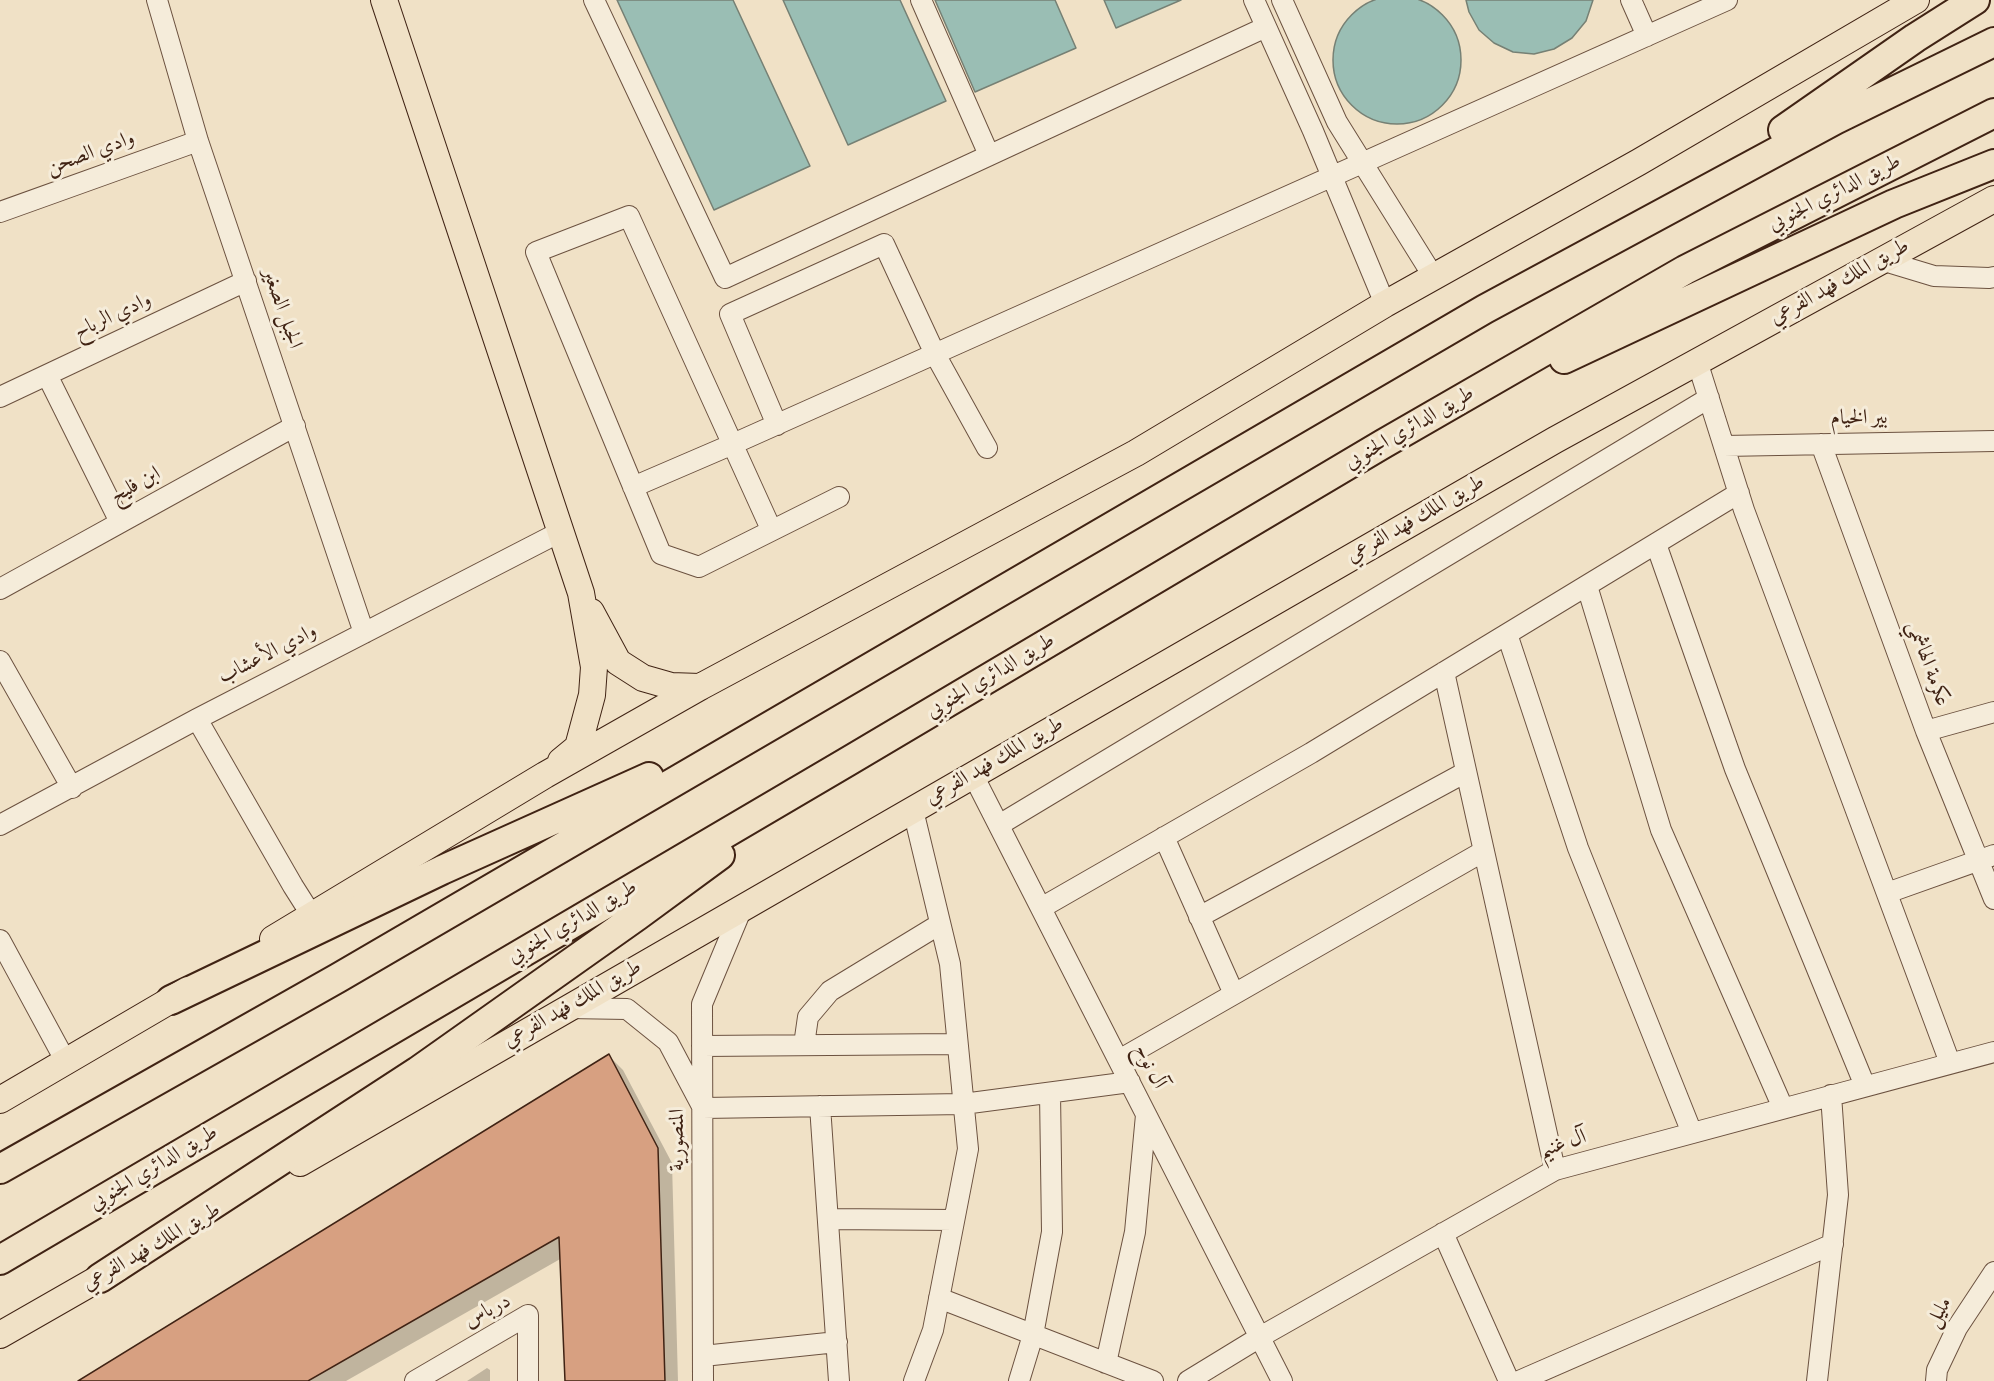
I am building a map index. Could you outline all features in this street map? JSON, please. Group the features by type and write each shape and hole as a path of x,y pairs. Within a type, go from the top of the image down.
{"highway":[{"path":"1589,253 1792,124 1915,38 1975,0"},
{"path":"0,1169 338,978 1485,309 1834,120 1994,42"},
{"name":"طريق الدائري الجنوبي","path":"0,1260 1383,444 1685,270 1994,113"},
{"path":"1383,444 1894,204 1994,164"},
{"path":"171,1000 442,870 616,793 861,673"},
{"path":"100,1278 418,1071 637,916 847,762"}],"main road":[{"path":"384,0 581,593 594,666 592,695 578,747 545,775"},
{"path":"0,1101 545,775 700,687 1136,453 1433,276 1639,162 1916,0"},
{"name":"طريق الملك فهد الفرعي","path":"0,1335 1534,452 1697,360 1994,199"},
{"path":"581,593 618,662 643,678 671,686 700,687"}],"street":[{"name":"الجبل الصغير","path":"157,0 198,141 364,633"},
{"path":"594,0 725,278 1266,27"},
{"path":"921,0 989,156"},
{"path":"1254,0 1385,304"},
{"path":"1282,0 1337,122 1433,276"},
{"path":"1631,0 1647,36"},
{"path":"633,487 1727,0"},
{"name":"وادي الصحن","path":"0,212 198,141"},
{"path":"771,530 629,216 536,252 661,554 699,567 838,497"},
{"path":"777,424 730,314 884,244 936,354 987,448"},
{"path":"1881,260 1934,276 1994,277"},
{"name":"وادي الرباح","path":"0,397 246,281"},
{"path":"1697,360 1738,493 1950,1063"},
{"path":"47,375 120,522"},
{"path":"999,825 1709,399"},
{"name":"ابن فليح","path":"0,589 295,426"},
{"name":"بير الخيام","path":"1724,446 1994,441"},
{"name":"عكرمة الهاشمي","path":"1821,444 1926,731 1986,857 1994,899"},
{"path":"1041,908 1311,753 1738,493"},
{"name":"وادي الأعشاب","path":"0,825 196,719 560,532"},
{"path":"1656,544 1735,770 1865,1086"},
{"path":"1587,586 1661,830 1783,1108"},
{"path":"1507,634 1578,848 1692,1133"},
{"path":"0,662 72,788"},
{"path":"1444,672 1555,1170"},
{"path":"1926,731 1994,712"},
{"path":"196,719 312,916"},
{"path":"1199,917 1466,772"},
{"name":"آل نوح","path":"973,775 1282,1381"},
{"path":"913,810 950,964 968,1149 933,1330 914,1381"},
{"path":"1164,837 1234,994"},
{"path":"1119,1060 1484,851"},
{"path":"1887,893 1986,857"},
{"name":"المنصورية","path":"703,1381 702,1004 742,908"},
{"path":"804,1045 808,1017 830,991 940,924"},
{"path":"0,940 66,1062"},
{"path":"568,1008 627,1009 668,1042 702,1108 963,1104 1130,1082"},
{"path":"702,1046 957,1044"},
{"name":"آل غنيم","path":"1188,1381 1260,1337 1555,1170 1994,1052"},
{"path":"1019,1381 1033,1335 1052,1232 1050,1093"},
{"path":"1817,1381 1838,1195 1831,1095"},
{"path":"820,1106 840,1381"},
{"path":"1106,1363 1135,1232 1146,1115"},
{"path":"828,1219 954,1220"},
{"path":"1443,1233 1509,1381"},
{"path":"1519,1381 1833,1244"},
{"name":"مليل","path":"1936,1381 1937,1370 1957,1328 1994,1272"},
{"path":"939,1298 1154,1381"},
{"name":"درباس","path":"415,1381 528,1315 528,1381"},
{"path":"703,1356 837,1342"}],"water":[{"path":"1397,-4 1421,1 1442,15 1456,36 1461,60 1456,84 1442,105 1421,119 1397,124 1373,119 1352,105 1338,84 1333,60 1338,36 1352,15 1373,1"},
{"path":"617,0 733,0 810,166 714,210"},
{"path":"783,0 900,0 946,101 848,145"},
{"path":"935,0 1055,0 1076,48 975,92"},
{"path":"1104,0 1181,0 1116,28"},
{"path":"1466,0 1593,0 1586,21 1572,38 1554,49 1534,54 1513,52 1494,43 1479,30 1469,12"}],"building":[{"path":"609,1054 658,1148 665,1381 565,1381 559,1237 308,1381 78,1381"}]}
